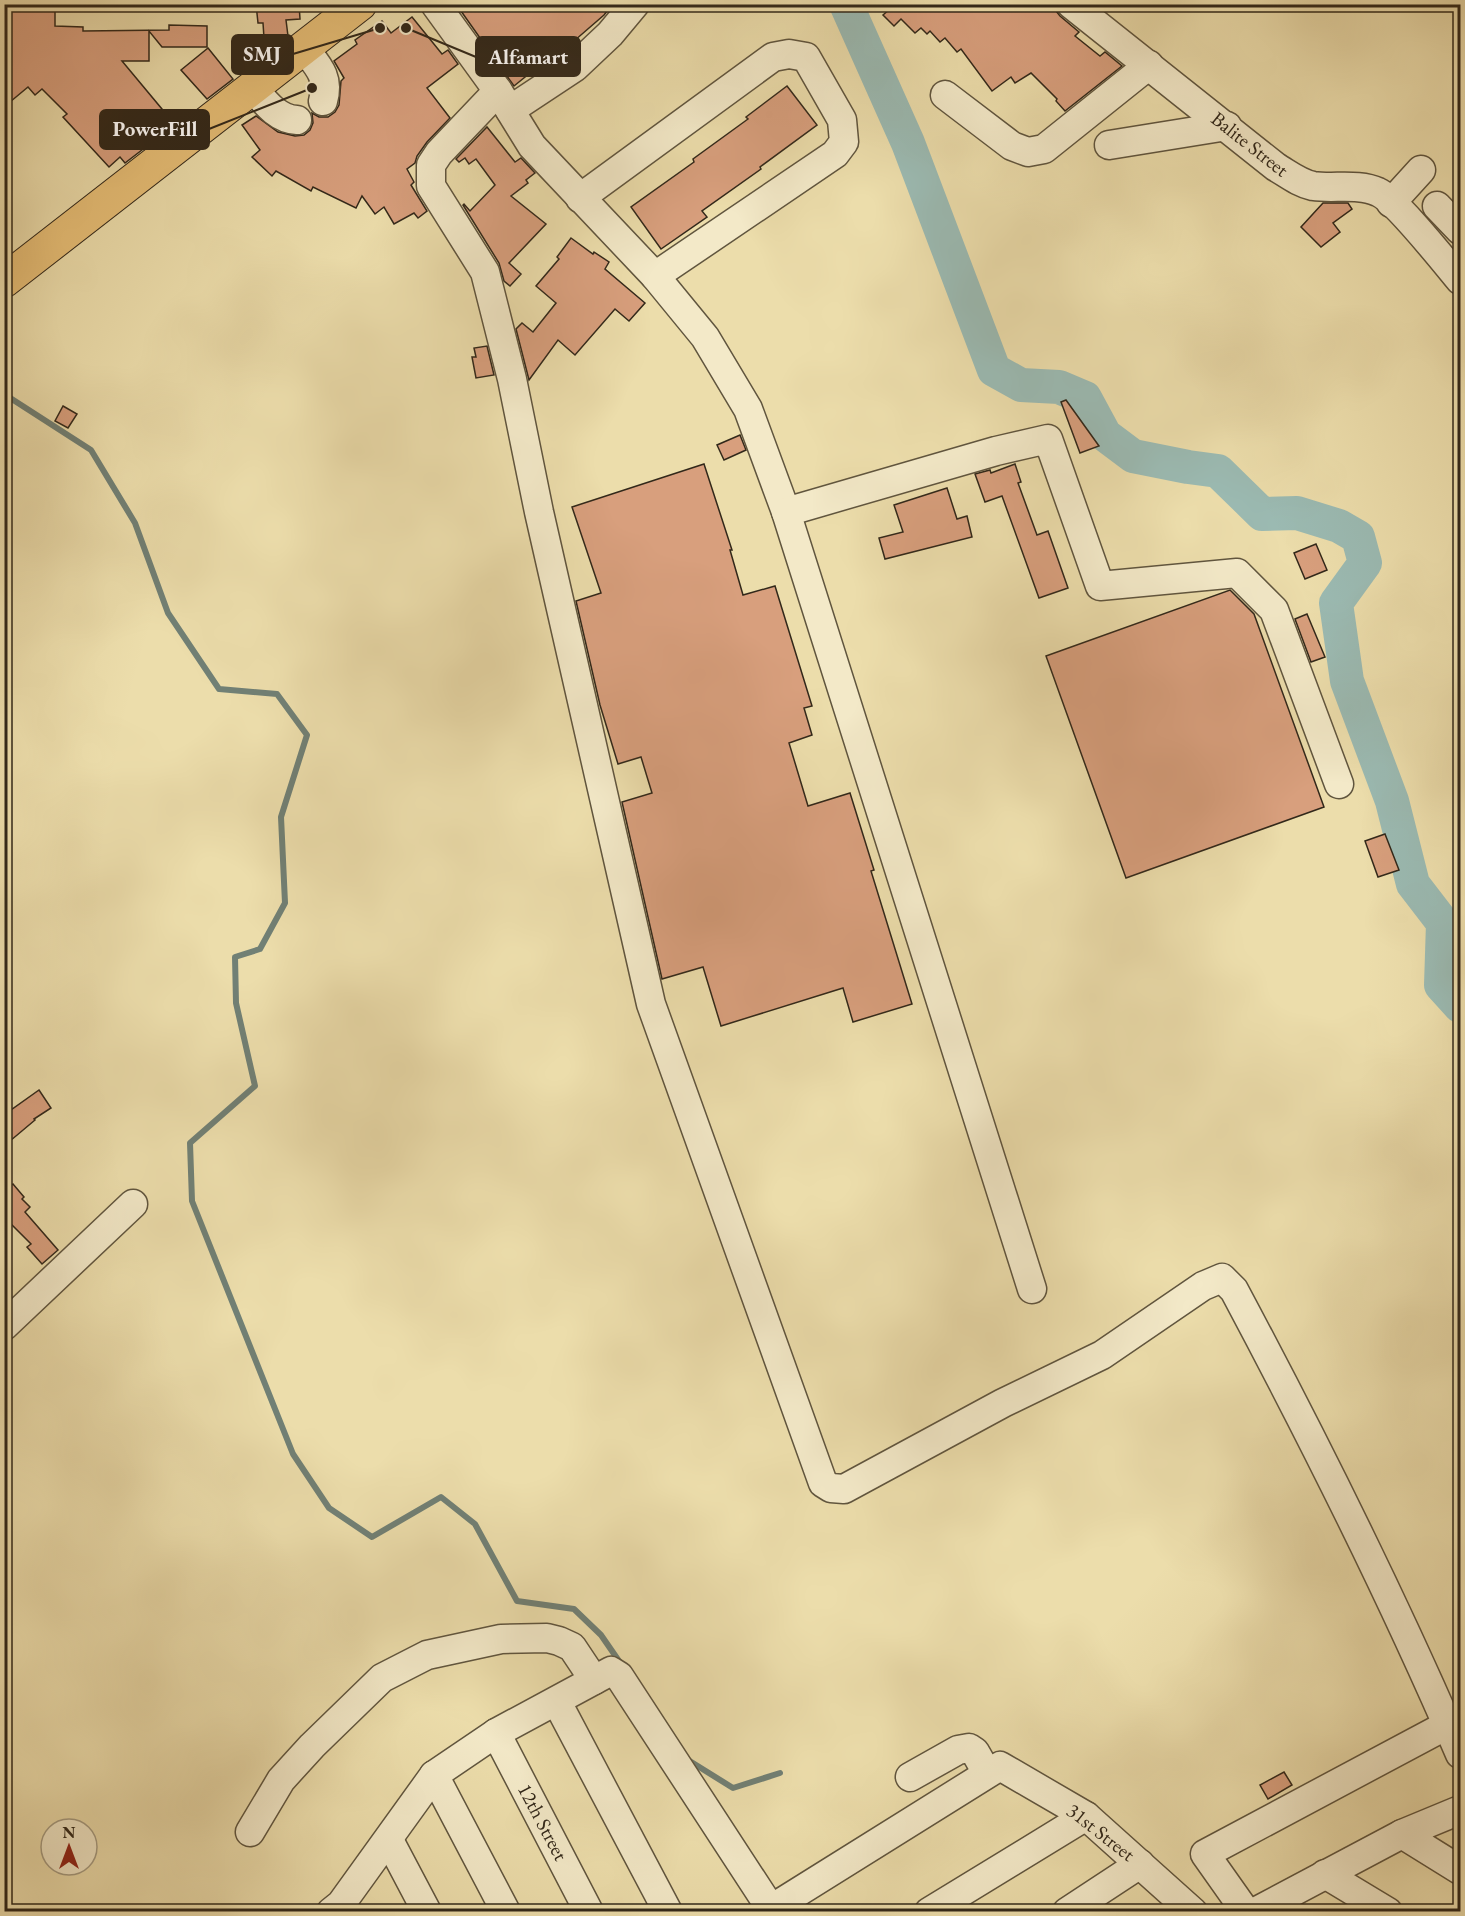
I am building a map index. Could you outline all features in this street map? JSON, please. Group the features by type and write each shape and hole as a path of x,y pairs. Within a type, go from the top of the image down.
{"main road":[{"path":"4,282 360,4"}],"street":[{"path":"435,4 504,100 532,146 655,276 705,337 748,409 786,512 1032,1289"},
{"path":"635,4 602,43 575,67 504,100 439,153 431,165 430,179 431,186 485,272 512,379 539,512 651,1004 823,1483 831,1488 844,1489 1002,1403 1102,1355 1203,1286 1222,1278 1234,1290 1303,1418 1404,1628 1454,1721 1461,1754"},
{"name":"Balite Street","path":"1071,4 1276,167 1296,180 1312,186 1354,187 1379,192 1391,202 1461,280"},
{"path":"304,48 322,72 326,91 323,101"},
{"path":"580,198 773,57 789,54 806,57 842,120 844,142 835,154 655,276"},
{"path":"945,95 1012,146 1028,152 1044,149 1149,65"},
{"path":"253,88 271,110 290,120 297,120"},
{"path":"1108,145 1227,126"},
{"path":"1391,202 1421,170"},
{"path":"1437,206 1461,230"},
{"path":"786,512 996,451 1048,439 1100,586 1237,573 1274,610 1340,784"},
{"path":"4,1326 133,1204"},
{"path":"250,1832 280,1780 312,1746 382,1678 427,1655 501,1639 547,1638 572,1647 594,1680"},
{"path":"339,1909 434,1775 496,1733 557,1702 610,1671 618,1674 772,1910 994,1769 969,1748 958,1750 910,1777"},
{"path":"557,1702 668,1911"},
{"path":"1246,1911 1205,1854 1454,1721"},
{"name":"12th Street","path":"496,1733 589,1911"},
{"name":"31st Street","path":"994,1769 1086,1816 1193,1911"},
{"path":"434,1775 506,1911"},
{"path":"1256,1911 1402,1834 1461,1810"},
{"path":"929,1911 1086,1816"},
{"path":"1402,1834 1461,1870"},
{"path":"389,1840 427,1911"},
{"path":"1067,1911 1140,1864"},
{"path":"1325,1874 1388,1911"}],"building":[{"path":"4,4 55,4 55,26 83,27 83,31 169,30 169,25 207,26 207,47 162,47 149,31 149,61 122,61 167,115 169,114 177,123 125,163 120,157 109,167 63,117 67,114 42,89 35,95 28,87 4,107"},
{"path":"256,4 299,4 300,19 286,20 288,36 264,38 263,23 258,23"},
{"path":"456,4 613,4 574,41 537,71 535,69 514,86"},
{"path":"887,4 1055,4 1060,16 1079,32 1075,36 1100,56 1105,52 1122,66 1065,111 1056,101 1057,99 1031,73 1015,83 1011,77 992,91 961,49 957,52 945,38 940,42 930,31 927,34 921,28 915,33 901,19 894,26 883,15 891,8"},
{"path":"412,17 442,54 448,50 458,64 427,88 450,118 427,142 415,163 407,169 414,182 411,185 427,211 418,218 414,213 394,224 384,207 375,214 362,196 356,208 313,187 311,191 276,171 272,176 252,157 260,150 242,125 256,116 278,132 295,136 304,135 313,123 312,113 319,117 328,117 339,105 341,81 344,78 334,61 357,44 355,40 382,21 391,33"},
{"path":"208,48 233,79 207,99 181,70"},
{"path":"787,86 817,125 702,211 707,217 661,249 631,207 694,162 693,159 748,119 746,117"},
{"path":"487,127 515,162 521,158 535,173 526,180 528,183 511,196 546,224 509,263 521,274 510,286 504,281 499,263 463,205 470,211 495,185 476,159 469,164 465,158 459,162 456,159"},
{"path":"1323,203 1348,203 1352,209 1333,223 1340,232 1321,247 1301,227"},
{"path":"571,238 609,262 605,269 645,303 629,321 615,309 575,355 558,340 529,380 516,329 522,323 533,332 556,303 536,286 559,259 557,257"},
{"path":"487,346 494,375 476,378 472,357 476,357 474,348"},
{"path":"1066,400 1099,446 1080,453 1061,402"},
{"path":"63,406 77,414 68,428 55,421"},
{"path":"740,435 746,450 724,460 717,445"},
{"path":"704,464 732,550 730,550 743,595 775,586 812,706 804,708 812,735 789,743 808,806 850,793 874,870 871,871 912,1004 853,1022 843,988 721,1026 703,967 662,979 622,802 652,793 641,757 618,764 600,705 576,601 601,593 572,507"},
{"path":"1015,464 1021,482 1018,483 1037,535 1048,531 1068,588 1039,598 1002,496 985,502 975,474 990,470 991,473"},
{"path":"947,488 957,519 967,516 972,537 885,559 879,538 903,532 894,505"},
{"path":"1316,544 1327,570 1305,579 1294,553"},
{"path":"1230,590 1254,614 1324,807 1126,878 1046,656"},
{"path":"1307,614 1325,657 1311,662 1295,619"},
{"path":"1385,834 1399,870 1378,877 1365,841"},
{"path":"39,1090 51,1108 34,1119 10,1141 4,1132 4,1115"},
{"path":"4,1180 10,1186 13,1184 24,1197 22,1199 30,1207 25,1212 58,1250 42,1264 27,1247 31,1244 4,1217"},
{"path":"1284,1772 1292,1785 1268,1799 1260,1785"}],"waterway":[{"path":"846,4 908,143 994,370 1021,385 1059,387 1085,398 1105,435 1133,456 1218,471 1262,514 1297,513 1339,526 1358,537 1365,563 1336,603 1347,681 1392,801 1413,884 1443,923 1441,985 1460,1006"},
{"path":"4,394 91,450 135,523 168,613 219,689 277,694 307,735 281,817 285,903 260,949 235,957 236,1003 255,1086 190,1143 192,1201 293,1454 329,1508 372,1537 441,1497 475,1524 517,1601 574,1609 601,1635 621,1664"},
{"path":"688,1760 733,1788 780,1773"}],"place":[{"name":"SMJ","path":"380,28"},
{"name":"Alfamart","path":"406,28"},
{"name":"PowerFill","path":"312,88"}]}
